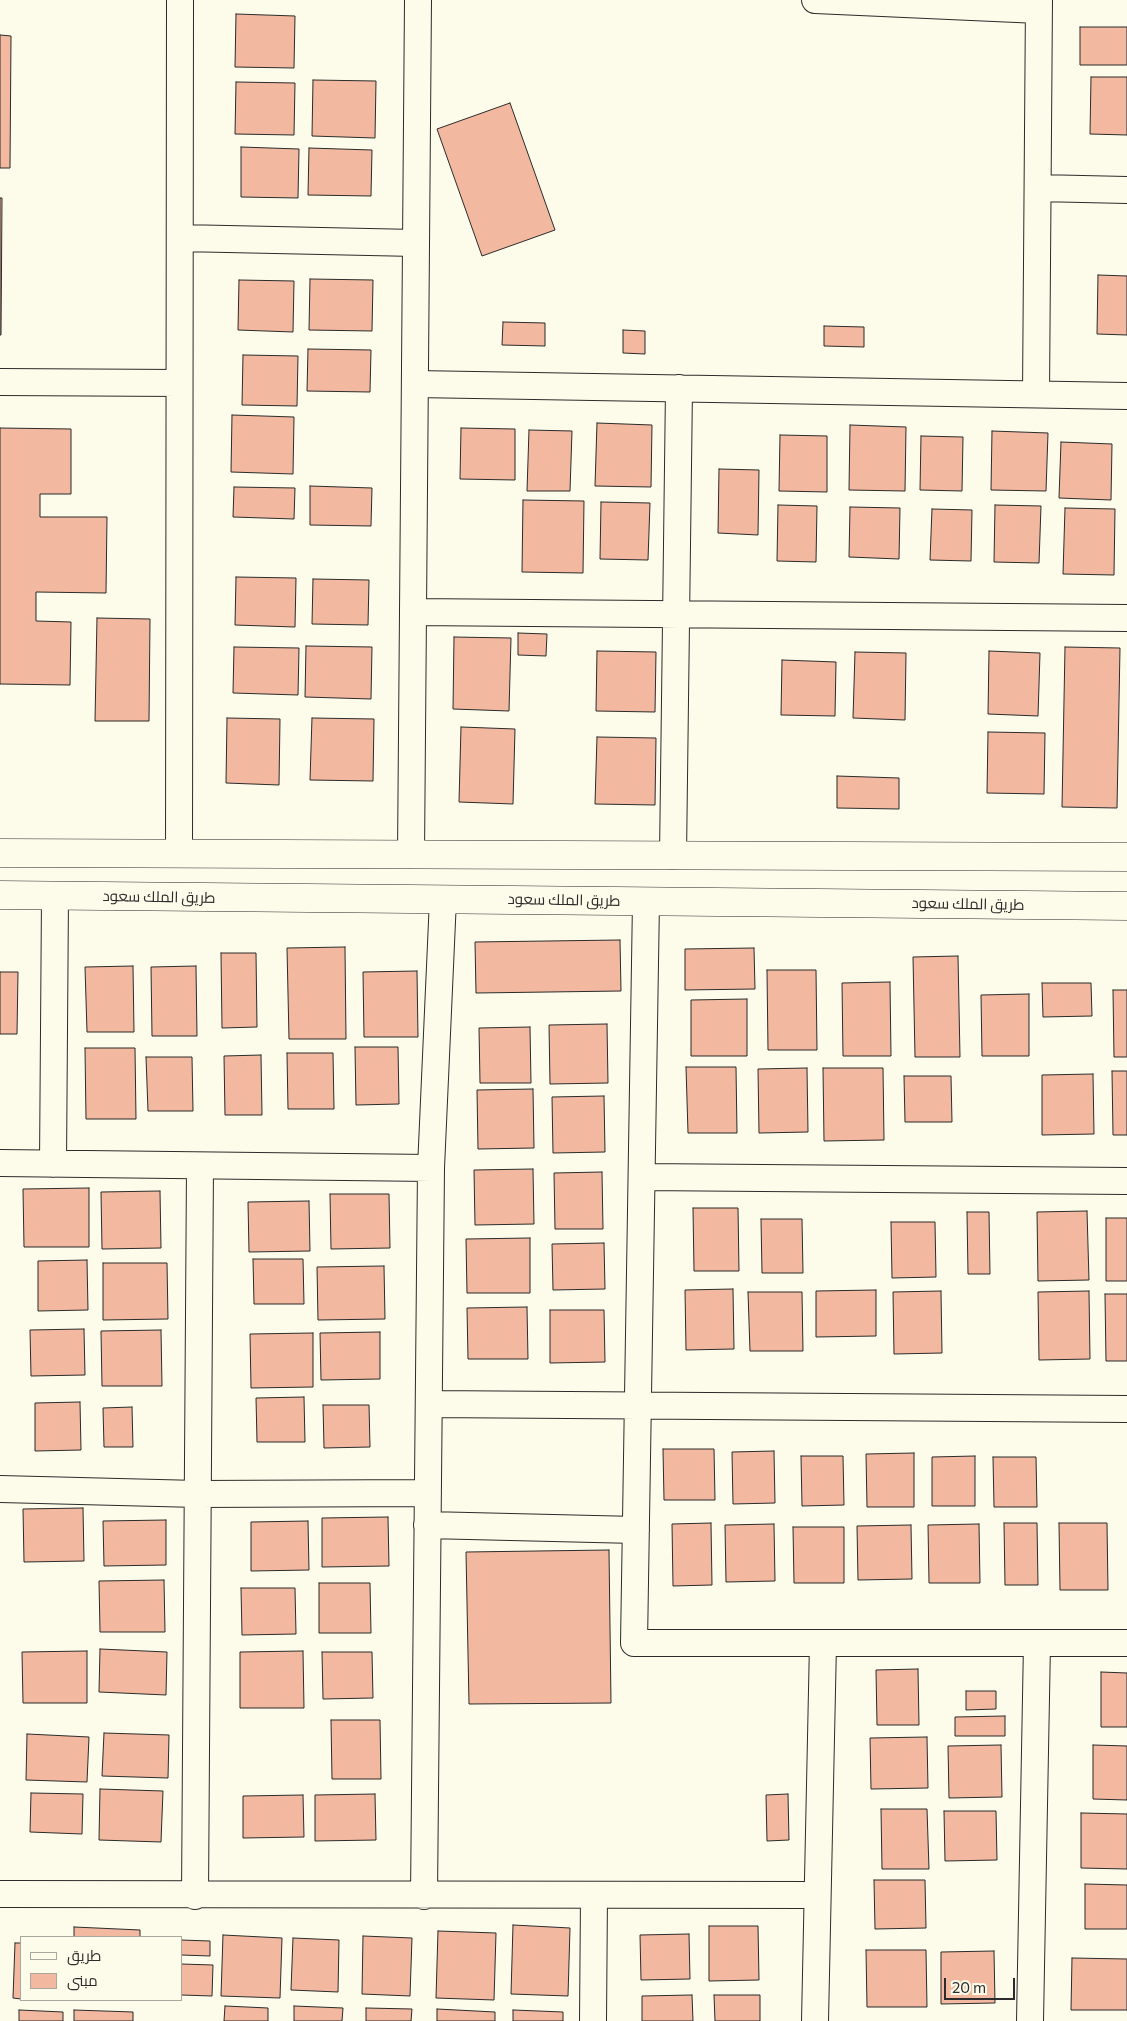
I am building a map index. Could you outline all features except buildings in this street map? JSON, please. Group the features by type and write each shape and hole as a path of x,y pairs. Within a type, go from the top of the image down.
{"main road":[{"path":"0,853 1127,857"},
{"name":"طريق الملك سعود","path":"0,895 1127,906"}],"street":[{"path":"179,854 180,0"},
{"path":"411,855 418,0"},
{"path":"815,0 1039,5 1036,394"},
{"path":"1038,188 1127,190"},
{"path":"180,238 416,244"},
{"path":"0,382 179,383"},
{"path":"415,384 1127,396"},
{"path":"673,856 679,388"},
{"path":"413,612 1127,618"},
{"path":"53,1164 55,896"},
{"path":"424,1896 431,1168 443,899"},
{"path":"646,901 634,1643 1127,1642"},
{"path":"0,1163 200,1167 431,1168"},
{"path":"195,1896 200,1167"},
{"path":"642,1177 1127,1182"},
{"path":"429,1404 1127,1409"},
{"path":"0,1489 198,1494 428,1493"},
{"path":"427,1525 636,1530"},
{"path":"815,2021 822,1643"},
{"path":"1030,2021 1037,1643"},
{"path":"0,1894 195,1896 818,1895"},
{"path":"593,2021 594,1896"}]}
